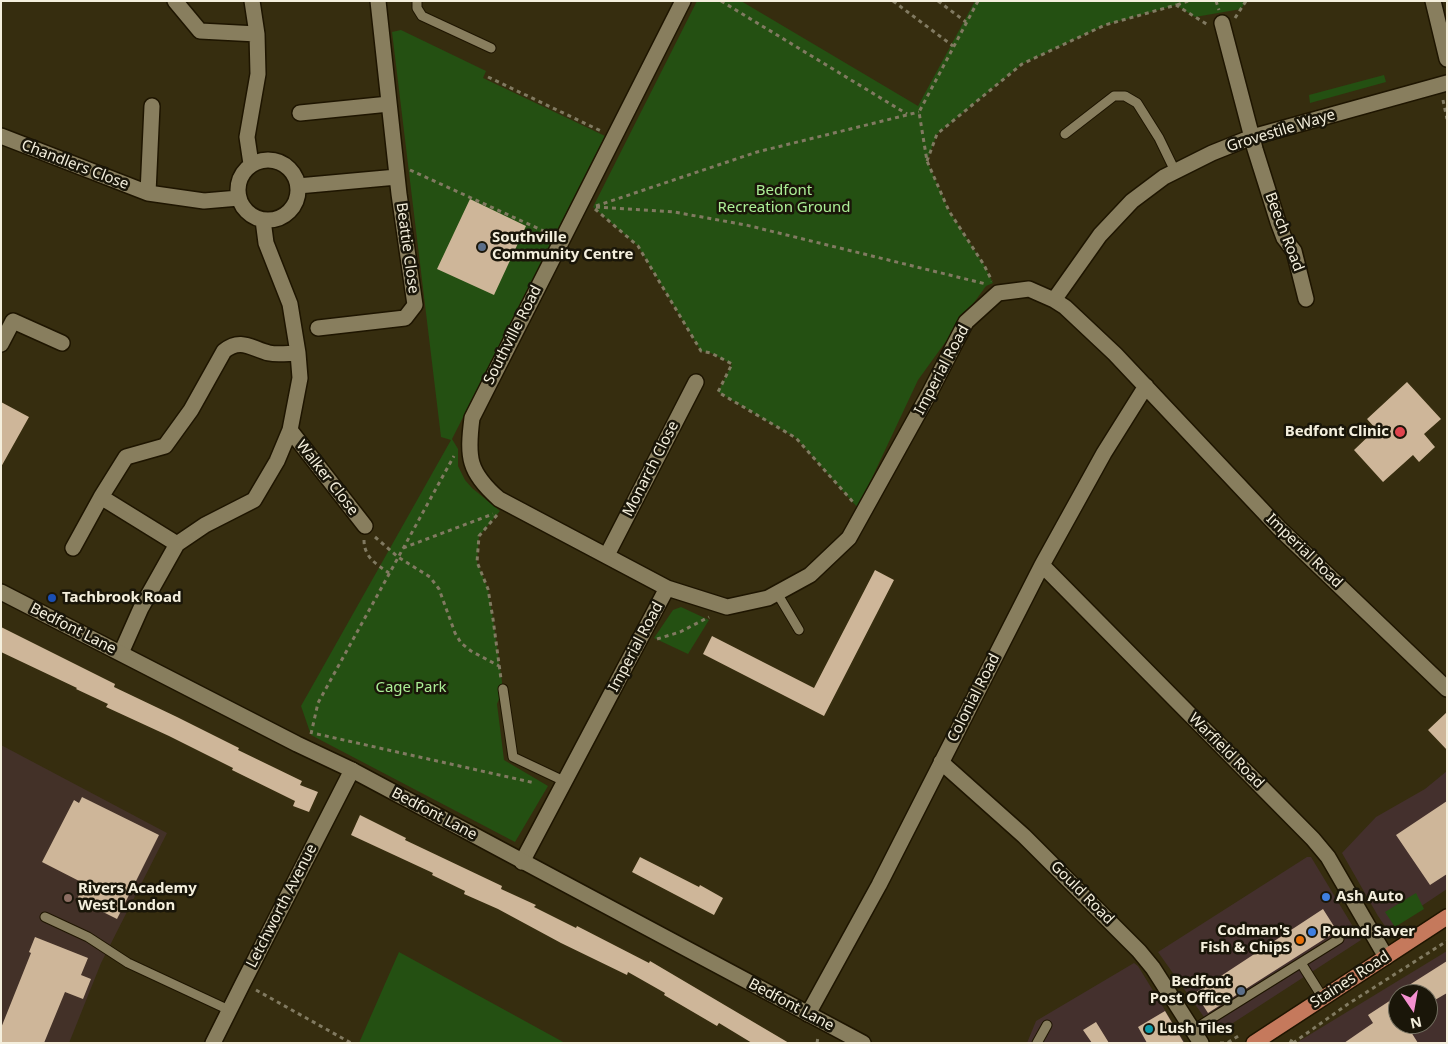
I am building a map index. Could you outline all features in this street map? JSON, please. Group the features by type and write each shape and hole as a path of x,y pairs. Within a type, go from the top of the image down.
{"main road":[{"name":"Staines Road","path":"1263,1040 1323,998 1447,917"}],"street":[{"path":"175,1 200,31 257,34"},
{"path":"251,164 247,137 258,74 257,34 252,1"},
{"name":"Beattie Close","path":"318,328 405,318 415,305 397,173 378,1"},
{"name":"Southville Road","path":"667,588 499,499 484,486 473,468 469,447 472,418 683,1"},
{"path":"1433,1 1447,60"},
{"name":"Beech Road","path":"1222,23 1252,136 1278,222 1284,238 1294,251 1306,299"},
{"name":"Grovestile Waye","path":"1054,300 1100,235 1132,202 1164,177 1252,136 1447,83"},
{"path":"300,112 389,104"},
{"name":"Chandlers Close","path":"148,193 152,106"},
{"name":"Chandlers Close","path":"1,136 148,193 204,201 239,198"},
{"path":"261,160 271,160 280,162 292,172 298,186 298,195 289,211 281,217 263,220 248,212 239,198 239,179 251,164 261,160"},
{"path":"298,186 397,173"},
{"path":"121,653 141,608 177,544 205,526 254,500 277,462 290,430 300,378 298,353 290,304 266,243 263,220"},
{"name":"Imperial Road","path":"522,862 667,588 727,607 768,598 810,575 849,538 930,392 966,322 998,292 1029,289 1065,307 1146,386 1280,528 1447,689"},
{"path":"1,344 7,318 62,343"},
{"path":"73,548 126,457 165,446 191,410 224,350 232,344 242,344 271,353 298,353"},
{"name":"Monarch Close","path":"607,555 696,382"},
{"name":"Colonial Road","path":"808,1014 879,885 1042,564 1104,453 1146,386"},
{"name":"Walker Close","path":"290,430 365,526"},
{"path":"101,497 177,544"},
{"name":"Warfield Road","path":"1042,564 1313,839 1328,857 1386,957"},
{"name":"Bedfont Lane","path":"1,592 297,744 352,770 862,1043"},
{"name":"Gould Road","path":"941,762 1024,836 1139,951 1153,968 1197,1037"},
{"name":"Letchworth Avenue","path":"213,1043 242,982 352,770"}],"lane":[{"path":"417,1 417,8 422,16 490,48"},
{"path":"1065,134 1114,96 1125,96 1137,103 1159,138 1175,171"},
{"path":"777,594 799,630"},
{"path":"503,689 513,757 566,782"},
{"path":"45,917 88,937 128,963 229,1010"},
{"path":"1197,1037 1301,963 1339,940"},
{"path":"1301,963 1323,998"},
{"path":"1037,1043 1047,1025"}],"path":[{"path":"721,1 907,114"},
{"path":"893,1 953,46"},
{"path":"938,1 966,22"},
{"path":"593,207 674,212 746,225 991,284 984,265 949,211 927,161 919,112 978,1"},
{"path":"927,161 937,134 1022,64 1105,25 1188,1"},
{"path":"1176,5 1216,30 1222,23 1231,24 1246,1"},
{"path":"488,77 606,133"},
{"path":"1436,97 1443,99 1447,119"},
{"path":"593,207 756,152 919,112"},
{"path":"397,173 406,168 553,235"},
{"path":"593,207 638,246 701,351 711,353 732,364 718,392 796,438 853,503"},
{"path":"316,739 311,734 318,703 458,449"},
{"path":"403,548 500,511 479,536 477,562 488,589 503,689"},
{"path":"376,538 398,557 430,577 439,589 455,633 461,643 471,651 499,666"},
{"path":"364,546 372,562 389,573"},
{"path":"649,642 680,632 715,614"},
{"path":"312,733 538,784"},
{"path":"1293,1043 1348,1004 1447,941"},
{"path":"242,982 352,1043"},
{"path":"816,1043 818,1037"}],"shaded area":[{"name":"Rivers Academy West London","path":"1,745 167,833 101,963 69,1043 1,1043"},
{"path":"1447,771 1447,889 1387,929 1342,853 1376,817 1425,789"},
{"path":"1307,857 1311,857 1361,940 1216,1034 1158,952"},
{"path":"1447,951 1447,1043 1296,1043 1388,987 1388,1034 1438,1034 1438,984 1393,984"},
{"path":"1134,963 1138,966 1185,1043 1027,1043 1036,1021"}],"green space":[{"name":"Bedfont Recreation Ground","path":"697,1 741,1 918,106 975,1 1246,1 1241,9 1195,17 1176,5 1105,25 1022,64 937,134 927,161 949,211 984,265 993,283 986,286 918,380 857,507 796,438 718,392 732,364 711,353 701,351 638,246 593,207"},
{"name":"Cage Park","path":"401,30 486,71 483,78 605,136 452,439 458,449 458,466 465,480 500,511 479,536 477,562 488,589 503,689 497,704 504,760 548,786 515,842 311,735 301,706 451,440 441,437 392,32"},
{"path":"1384,75 1386,82 1310,103 1309,95"},
{"path":"681,607 709,620 688,654 654,638 673,610"},
{"path":"1416,893 1424,909 1395,927 1385,912"},
{"path":"399,952 565,1043 359,1043"}],"building":[{"name":"Southville Community Centre","path":"470,199 526,226 494,295 437,269"},
{"name":"Bedfont Clinic","path":"1407,382 1441,419 1424,434 1435,447 1419,462 1413,455 1383,482 1354,450 1376,429 1367,419"},
{"path":"1,402 29,417 1,467"},
{"path":"875,570 894,580 824,716 703,654 712,636 814,688"},
{"path":"1,627 115,684 114,687 302,781 300,785 318,792 309,812 293,806 295,801 232,770 233,768 106,707 108,704 1,652"},
{"path":"1447,712 1447,750 1428,730"},
{"path":"82,797 159,835 117,919 77,899 85,884 42,862 74,800 79,803"},
{"path":"1447,801 1447,874 1430,885 1396,835"},
{"path":"360,815 406,838 405,840 502,886 501,889 536,905 534,907 576,928 577,926 649,963 650,961 789,1043 752,1043 719,1023 717,1026 628,972 627,975 561,943 498,909 464,894 465,891 432,875 433,873 351,835"},
{"path":"640,857 723,898 714,915 632,872"},
{"path":"1323,909 1337,931 1208,1013 1195,993"},
{"path":"35,937 88,958 81,975 91,979 83,999 65,992 44,1043 1,1043 1,1028 31,953 29,952"},
{"path":"1447,961 1447,993 1438,998 1438,984 1411,984"},
{"path":"1388,1002 1388,1034 1412,1034 1418,1043 1344,1043 1373,1023 1368,1015"},
{"path":"1165,1011 1184,1043 1147,1043 1138,1027"},
{"path":"1096,1022 1109,1043 1092,1043 1083,1030"}],"place":[{"name":"Southville Community Centre","path":"482,247"},
{"name":"Bedfont Clinic","path":"1400,432"},
{"name":"Tachbrook Road","path":"52,598"},
{"name":"Ash Auto","path":"1326,897"},
{"name":"Rivers Academy West London","path":"68,898"},
{"name":"Pound Saver","path":"1312,932"},
{"name":"Codman's Fish & Chips","path":"1300,940"},
{"name":"Bedfont Post Office","path":"1241,991"},
{"name":"Lush Tiles","path":"1149,1029"}]}
